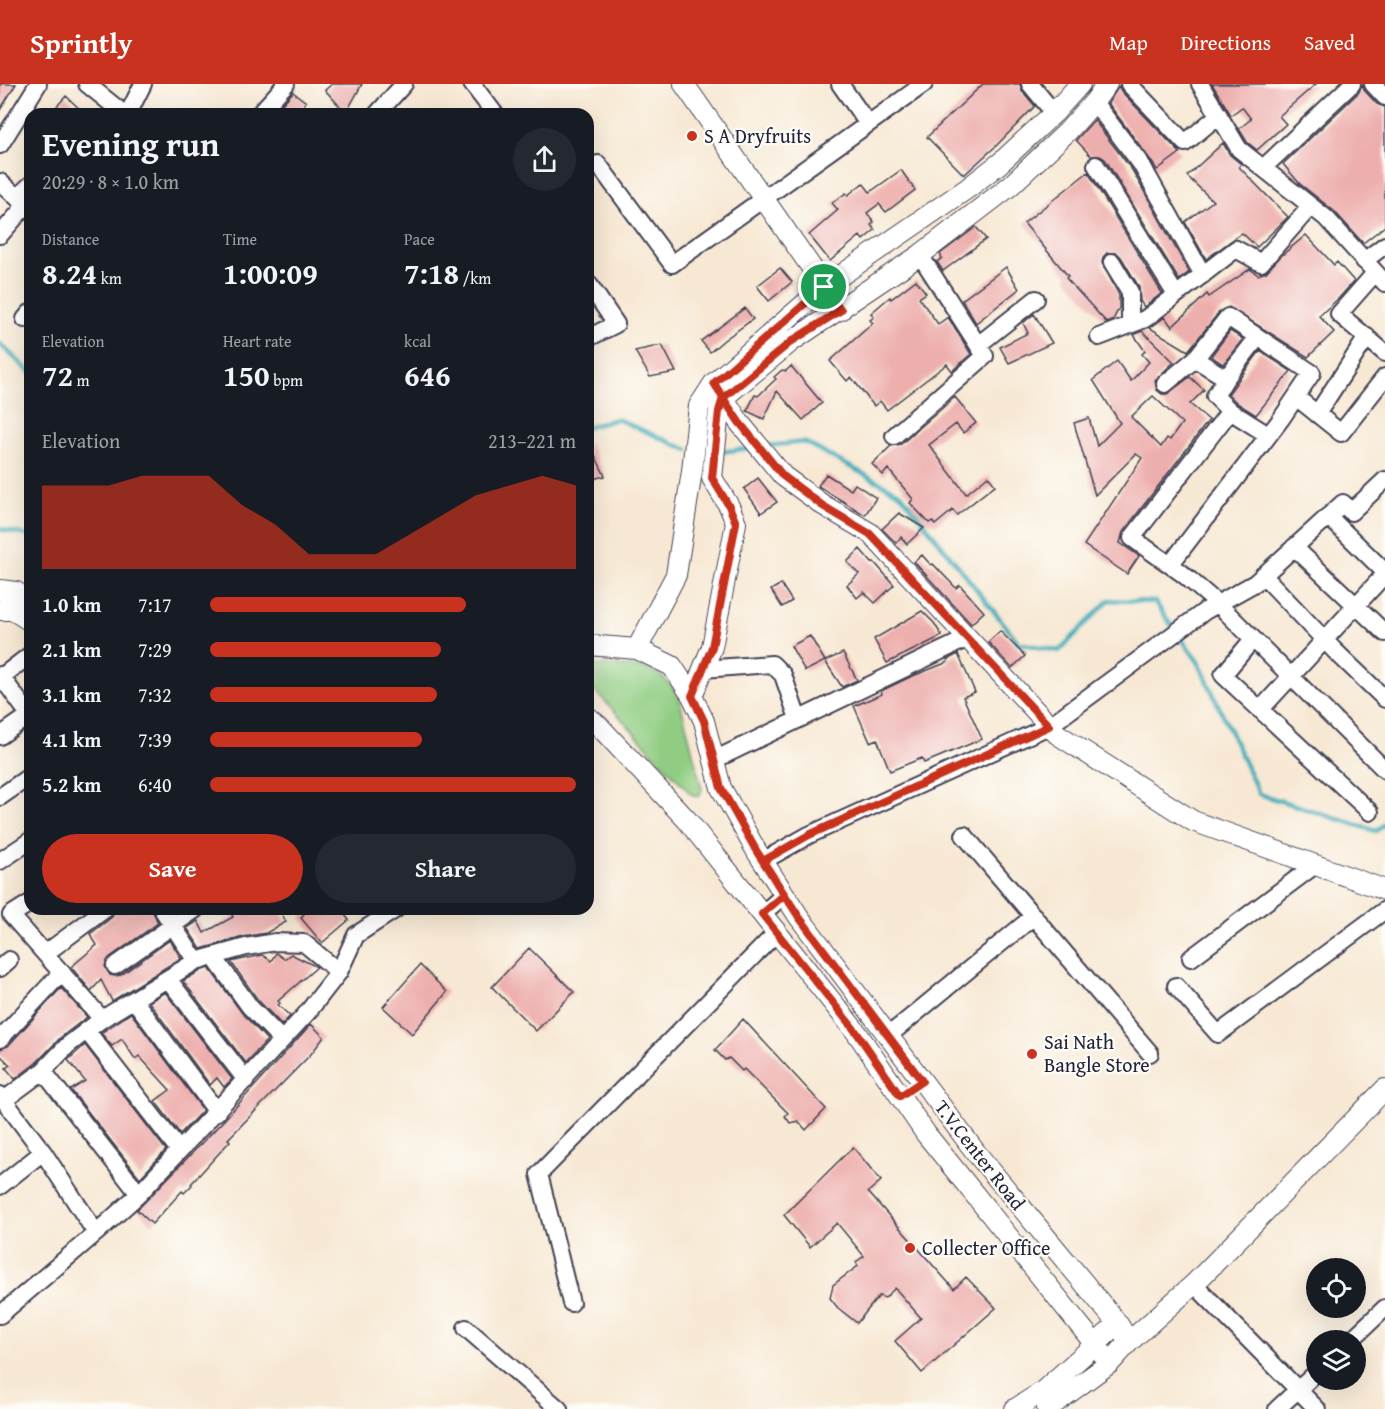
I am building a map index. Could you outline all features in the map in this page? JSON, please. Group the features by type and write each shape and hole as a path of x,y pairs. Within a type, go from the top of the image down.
{"street":[{"path":"0,145 38,84"},
{"path":"87,84 118,108"},
{"path":"129,108 143,84"},
{"path":"264,108 286,84"},
{"path":"382,108 404,84"},
{"path":"472,84 490,108"},
{"path":"684,84 841,310"},
{"path":"840,84 868,124"},
{"path":"598,164 672,264 924,84"},
{"path":"1030,84 1054,113"},
{"path":"692,696 712,647 736,523 729,506 712,478 719,397 824,287 968,188 1000,163 1054,113 1080,84"},
{"path":"637,649 676,575 692,471 699,406 719,397 792,341 920,255 1010,186 1067,132 1107,84"},
{"path":"1129,84 1185,143 1220,115"},
{"path":"1200,84 1239,149 1326,218 1375,272"},
{"path":"1263,168 1352,84"},
{"path":"1373,84 1385,97"},
{"path":"1094,102 1141,164 1203,275"},
{"path":"1096,165 1176,295"},
{"path":"0,182 24,204 0,235"},
{"path":"1099,337 1145,319 1236,249 1261,263 1311,206"},
{"path":"1385,245 1375,272 1339,314 1385,353"},
{"path":"894,436 985,356 920,255"},
{"path":"1112,262 1130,292 1130,325"},
{"path":"594,292 616,324 594,335"},
{"path":"978,345 1036,299"},
{"path":"1165,384 1195,359 1228,317 1312,373 1269,435 1170,565"},
{"path":"1258,337 1215,396 1230,411 1269,435"},
{"path":"1317,414 1367,338"},
{"path":"1195,359 1226,378"},
{"path":"1296,397 1341,433 1385,377"},
{"path":"719,397 783,476 823,506 870,534 1057,734 1193,821 1385,890"},
{"path":"1230,411 1132,538 1170,565 1211,608 1254,639 1385,770"},
{"path":"763,861 809,835 1049,726 1211,608 1255,583 1344,503 1351,512 1383,486"},
{"path":"1260,710 1385,573 1328,516"},
{"path":"1294,547 1385,633"},
{"path":"1263,575 1324,640 1385,699"},
{"path":"0,590 16,592 24,597"},
{"path":"0,610 13,610 24,617"},
{"path":"714,760 968,638"},
{"path":"1254,639 1222,675 1370,812"},
{"name":"T.V.Center Road","path":"594,645 637,649 672,666 692,696 704,721 721,788 784,895 977,1154 1118,1324 1129,1342"},
{"path":"24,659 0,676 24,708"},
{"path":"703,669 772,664 783,675 798,719"},
{"path":"0,736 24,720"},
{"name":"T.V.Center Road","path":"594,722 687,820 857,1033 926,1134 1110,1363"},
{"path":"0,797 24,780"},
{"path":"964,835 1150,1053"},
{"path":"0,861 24,845"},
{"path":"1191,958 1315,865"},
{"path":"762,914 784,895"},
{"path":"24,907 11,915 102,1019"},
{"path":"1176,986 1218,1035 1385,910"},
{"path":"46,953 97,915"},
{"path":"166,915 196,961"},
{"path":"115,966 187,915"},
{"path":"0,1315 139,1194 307,1013 339,972 356,935 387,915"},
{"path":"888,1036 1034,916"},
{"path":"571,1303 539,1174 777,932"},
{"path":"96,1233 43,1152 2,1097 43,1071 86,1030 196,961 246,946 275,942 304,943 339,972"},
{"path":"213,956 250,1007 282,1040"},
{"path":"0,1039 62,972"},
{"path":"168,979 246,1080"},
{"path":"134,1000 217,1112"},
{"path":"86,1030 178,1150"},
{"path":"43,1071 139,1194"},
{"path":"900,1096 922,1081"},
{"path":"1047,1409 1110,1363 1129,1342 1194,1284 1385,1089"},
{"path":"0,1186 43,1152"},
{"path":"1194,1284 1317,1409"},
{"path":"1362,1330 1385,1308"},
{"path":"1015,1409 1042,1392 1118,1324"},
{"path":"466,1328 559,1409"},
{"path":"1277,1409 1306,1382"}],"green space":[{"path":"594,665 644,668 664,678 673,688 680,701 702,789 699,797 691,794 594,689"}],"building":[{"path":"0,84 16,84 0,110"},
{"path":"332,84 362,84 349,108 341,108 325,90"},
{"path":"983,84 1020,84 1022,91 1035,106 964,175 927,137"},
{"path":"1212,84 1316,84 1279,116 1286,124 1257,150 1247,142 1239,129 1251,119 1242,107 1231,115"},
{"path":"1362,84 1377,104 1385,107 1385,226 1363,243 1334,211 1300,184 1283,164 1359,92"},
{"path":"1119,86 1121,91 1180,153 1157,170 1108,103"},
{"path":"293,92 306,102 302,108 278,108"},
{"path":"66,96 79,108 55,108"},
{"path":"1094,120 1132,170 1189,272 1179,280 1105,159 1100,156 1091,156 1076,140"},
{"path":"1223,143 1230,155 1241,164 1239,167 1288,217 1257,247 1242,233 1206,259 1185,222 1213,201 1187,176"},
{"path":"901,170 915,190 886,212 879,204 867,213 874,222 871,225 875,230 863,240 860,236 830,261 809,235 838,210 832,203 846,193 848,195 863,183 870,192"},
{"path":"1088,172 1162,293 1144,307 1140,301 1139,287 1121,257 1117,253 1107,253 1102,263 1119,295 1119,308 1113,320 1107,323 1066,278 1068,276 1024,223"},
{"path":"976,227 986,239 943,271 937,262 942,258 940,254"},
{"path":"1306,235 1334,265 1337,262 1354,281 1319,316 1334,332 1308,357 1229,307 1220,311 1188,351 1150,328 1165,317 1172,327 1207,294 1209,297 1250,269 1258,275 1266,272"},
{"path":"1006,267 1019,289 976,323 962,300"},
{"path":"780,268 792,282 769,301 757,286"},
{"path":"916,280 926,293 919,298 938,324 948,317 971,354 952,371 947,364 887,410 880,401 874,406 851,377 847,381 830,361 873,323 870,320 874,317 871,313"},
{"path":"745,308 753,319 710,352 701,341"},
{"path":"1034,314 1052,343 1009,363 1000,347 1028,333 1023,323"},
{"path":"1142,331 1174,362 1155,380 1157,390 1162,394 1167,394 1190,377 1204,390 1190,404 1209,420 1123,532 1120,543 1139,556 1127,574 1084,545 1142,458 1136,454 1095,495 1074,423 1089,418 1097,446 1120,423 1093,380 1117,361 1131,381 1149,362 1142,354 1145,351 1134,335","holes":["1153,396 1182,423 1170,440 1167,438 1161,447 1131,417"]},
{"path":"1230,331 1243,339 1223,364 1211,356"},
{"path":"662,345 676,372 650,377 635,351"},
{"path":"1260,351 1291,371 1256,415 1237,403 1228,394"},
{"path":"791,366 822,403 803,420 777,391 764,419 747,411 755,395 758,396 776,379 774,377"},
{"path":"955,397 976,423 963,433 956,424 929,445 966,494 988,476 995,485 957,515 953,510 935,525 932,521 929,523 910,503 913,499 888,469 883,475 872,464 891,446 901,444"},
{"path":"594,453 605,476 594,479"},
{"path":"826,474 851,490 855,484 876,498 865,515 818,486"},
{"path":"758,478 777,502 761,513 744,489"},
{"path":"899,513 924,528 907,544 901,537 896,543 882,529"},
{"path":"860,549 894,585 875,603 864,592 857,598 847,585 859,574 847,562"},
{"path":"922,555 956,588 960,585 984,612 971,624 914,562"},
{"path":"781,584 792,601 782,607 771,590"},
{"path":"922,611 934,623 942,636 887,663 874,639"},
{"path":"1000,631 1025,656 1012,668 988,642"},
{"path":"810,636 825,661 805,671 791,646"},
{"path":"843,653 857,680 842,687 825,661"},
{"path":"958,654 975,692 963,697 982,739 924,763 922,758 890,771 877,739 870,742 854,706 882,694 881,691 908,678 948,662 947,660"},
{"path":"113,915 155,915 158,923 109,958 105,966 110,975 121,975 170,940 181,958 112,1001 101,980 91,991 71,967 97,945 90,934"},
{"path":"232,915 282,915 286,922 266,933 201,949 187,928 198,921 204,933 233,917"},
{"path":"303,915 345,915 349,920 322,943 301,918"},
{"path":"529,948 574,992 536,1031 492,987"},
{"path":"276,953 284,959 291,954 317,967 278,1001 280,1003 278,1005 290,1016 282,1025 258,1000 231,962 262,955 271,961"},
{"path":"420,965 447,992 412,1034 383,1007"},
{"path":"209,968 242,1013 267,1040 246,1063 183,981"},
{"path":"61,988 87,1017 61,1037 36,1063 15,1079 6,1068 10,1065 0,1055 0,1049 8,1046"},
{"path":"165,992 232,1079 224,1087 217,1078 210,1085 149,1002"},
{"path":"131,1013 203,1110 180,1134 155,1101 170,1090 139,1056 135,1059 122,1039 112,1046 101,1033"},
{"path":"743,1019 826,1109 806,1130 798,1121 790,1123 785,1116 788,1113 744,1069 742,1071 729,1058 725,1060 715,1050"},
{"path":"311,1024 324,1037 311,1054 228,1139 230,1141 192,1185 184,1193 182,1191 152,1224 137,1210 224,1120"},
{"path":"85,1045 166,1150 140,1178 71,1090 85,1081 68,1060"},
{"path":"853,1147 881,1181 868,1192 954,1289 966,1277 996,1308 922,1373 895,1341 921,1318 895,1288 885,1298 879,1296 857,1323 838,1308 830,1298 833,1285 858,1266 856,1262 864,1256 837,1223 810,1247 784,1215"}],"waterway":[{"path":"0,344 24,366"},
{"path":"594,425 617,419 688,450"},
{"path":"767,446 804,442 901,494 1019,643 1059,651 1109,600 1155,602 1174,629"},
{"path":"720,452 753,448"},
{"path":"0,529 24,535"},
{"path":"1179,635 1199,663 1259,794 1376,831 1385,824"}],"place":[{"name":"S A Dryfruits","path":"692,136"},
{"name":"Sai Nath Bangle Store","path":"1032,1054"},
{"name":"Collecter Office","path":"910,1248"}],"route":[{"path":"824,287 714,383 723,398 719,411 712,478 729,506 736,523 712,647 692,696 704,721 721,788 757,852 784,895 799,917 922,1081 900,1096 857,1033 762,914 784,895 763,861 809,835 1049,726 870,534 823,506 773,466 723,398 792,341 841,310 824,287"}]}
